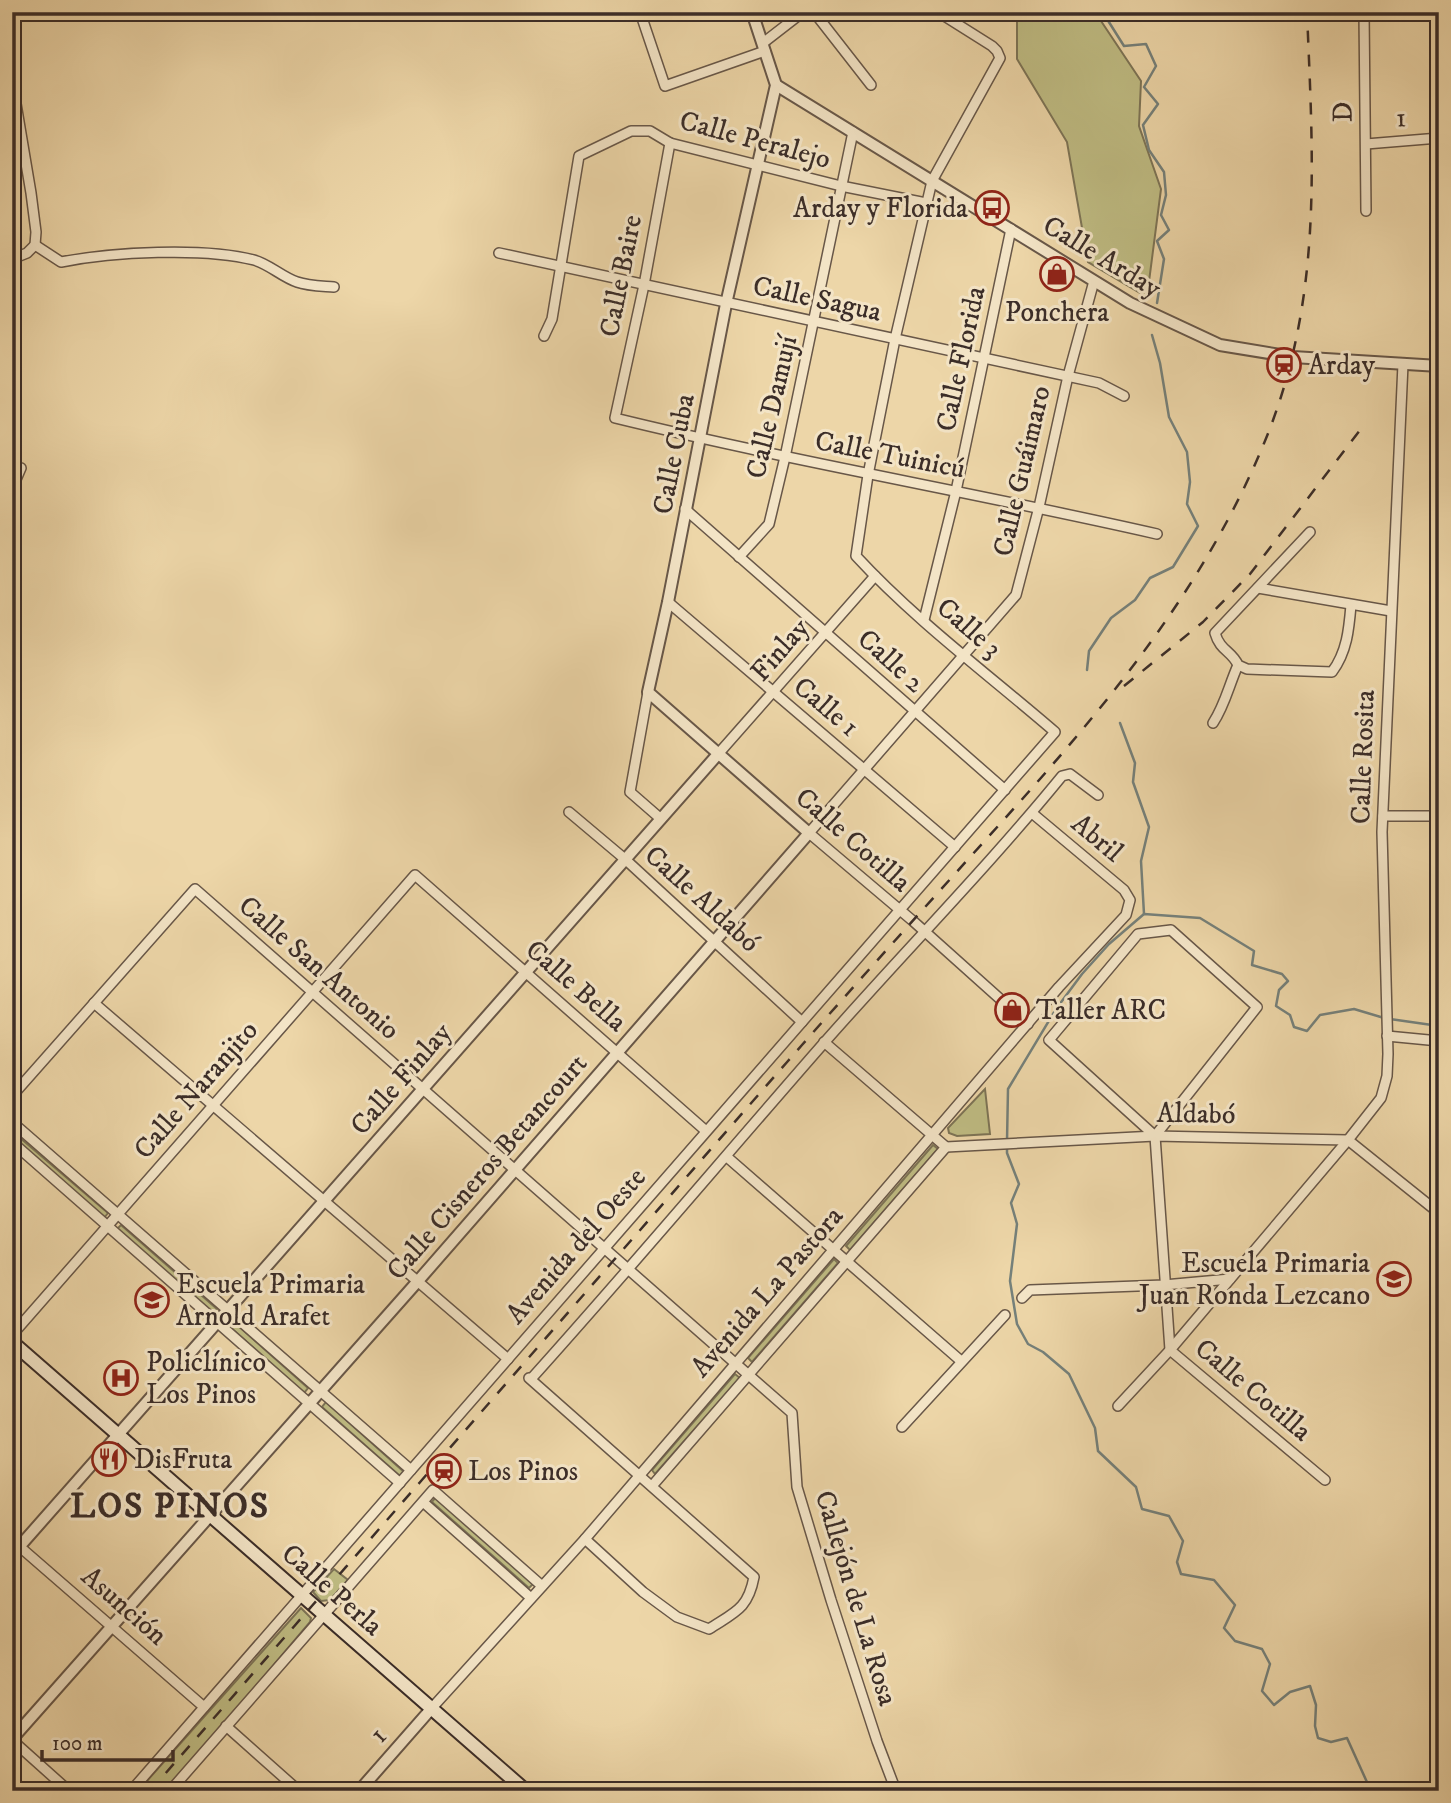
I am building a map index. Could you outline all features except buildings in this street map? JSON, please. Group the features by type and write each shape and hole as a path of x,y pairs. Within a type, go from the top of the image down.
{"main road":[{"name":"Calle Perla","path":"12,1342 526,1791"}],"street":[{"path":"640,12 665,86 764,47 803,12"},
{"path":"752,12 776,85"},
{"path":"814,12 871,85"},
{"path":"868,475 895,339 932,181 1000,55 992,46 938,12"},
{"name":"D","path":"1364,12 1366,211"},
{"path":"12,80 36,232 35,245 27,253 12,259"},
{"name":"Calle Arday","path":"776,85 1094,281 1161,319 1220,345 1293,357 1439,366"},
{"name":"Calle Cuba","path":"661,819 631,792 648,692 726,304 776,85"},
{"name":"Calle Peralejo","path":"562,267 579,156 631,131 650,131 670,144 841,186 926,203"},
{"name":"Calle Damují","path":"739,557 769,524 853,132"},
{"name":"1","path":"1366,144 1439,138"},
{"name":"Calle Baire","path":"615,418 644,285 670,144"},
{"name":"Calle Florida","path":"924,620 956,491 1011,229"},
{"path":"35,245 61,261 97,255 151,254 205,254 256,260 298,283 334,287"},
{"name":"Calle Sagua","path":"499,253 1099,383 1124,396"},
{"path":"544,336 552,319 562,267"},
{"name":"Calle Guáimaro","path":"965,654 1016,595 1039,508 1068,376 1094,281"},
{"name":"Calle Rosita","path":"1118,1406 1170,1350 1381,1098 1387,1076 1383,816 1403,364"},
{"name":"Calle Tuinicú","path":"615,418 868,475 1157,534"},
{"path":"12,489 17,468"},
{"name":"Calle 3","path":"868,475 856,556 924,620 1055,732"},
{"name":"Calle 2","path":"685,509 1004,790"},
{"path":"1213,723 1225,706 1227,690 1238,665 1236,659 1220,647 1215,633 1310,532"},
{"name":"Finlay","path":"719,753 875,576"},
{"path":"1258,589 1391,611"},
{"name":"Calle 1","path":"668,601 955,846"},
{"path":"1238,665 1247,668 1332,672 1338,664 1348,636 1352,605"},
{"name":"Calle Cisneros Betancourt","path":"12,1739 618,1054 714,940 965,654"},
{"name":"Calle Cotilla","path":"648,692 925,931 1028,1024"},
{"name":"Avenida del Oeste","path":"131,1791 1055,732"},
{"name":"Calle Finlay","path":"117,1435 719,753"},
{"name":"Avenida del Oeste","path":"640,1475 530,1378 629,1270 824,1042 1032,813 1062,776 1070,774 1077,777 1098,795"},
{"name":"Calle Aldabó","path":"569,812 626,860 802,1022"},
{"name":"Abril","path":"1032,813 1124,890 1130,900"},
{"path":"1383,816 1439,816"},
{"name":"Calle Bella","path":"415,875 706,1131"},
{"name":"Calle Naranjito","path":"12,1335 415,875"},
{"name":"Calle San Antonio","path":"94,1003 195,889 792,1413"},
{"name":"Avenida La Pastora","path":"431,1709 585,1539 1028,1024 1126,915 1130,900"},
{"path":"1171,930 1257,1007 1156,1136 1049,1040 1138,934 1171,930"},
{"path":"12,1096 94,1003 508,1359"},
{"path":"1387,1031 1439,1041"},
{"path":"824,1042 946,1147"},
{"path":"12,1122 411,1470"},
{"name":"Calle Cotilla","path":"1156,1136 1170,1350 1325,1480"},
{"name":"Aldabó","path":"946,1147 1156,1136 1348,1140"},
{"path":"1348,1140 1439,1213"},
{"path":"12,1142 400,1483"},
{"name":"Avenida La Pastora","path":"652,1486 946,1147"},
{"path":"727,1157 961,1361"},
{"path":"1021,1298 1030,1290 1164,1285 1230,1279"},
{"path":"902,1427 1005,1315"},
{"name":"Callejón de La Rosa","path":"792,1413 797,1487 839,1626 896,1791"},
{"path":"15,1547 117,1435"},
{"path":"585,1539 643,1592 677,1617 709,1629 744,1604 750,1596 754,1577 640,1475"},
{"path":"170,1791 433,1490 542,1586"},
{"path":"423,1502 531,1598"},
{"name":"Asunción","path":"15,1547 112,1625 205,1707"},
{"name":"1","path":"359,1791 431,1709"},
{"path":"226,1726 299,1791"},
{"path":"12,1739 69,1791"}],"shaded area":[{"path":"1017,12 1095,12 1141,81 1139,126 1161,189 1147,297 1088,262 1067,142 1017,59"},
{"path":"985,1089 990,1134 957,1136 949,1133 948,1128"},
{"path":"12,1131 108,1213 104,1218 12,1138"},
{"path":"933,1145 938,1149 850,1250 846,1246"},
{"path":"121,1225 217,1309 213,1313 117,1229"},
{"path":"834,1259 838,1263 752,1362 748,1358"},
{"path":"234,1322 308,1388 304,1393 230,1327"},
{"path":"735,1374 740,1378 655,1474 652,1470"},
{"path":"326,1402 404,1472 400,1476 322,1407"},
{"path":"436,1497 533,1584 529,1588 432,1502"},
{"path":"334,1569 348,1580 330,1600 321,1601 313,1592"},
{"path":"301,1608 311,1618 310,1622 167,1791 138,1791"}],"waterway":[{"path":"1105,12 1124,46 1146,44 1156,66 1144,87 1158,104 1143,125 1149,150 1164,172 1166,195 1161,215 1169,230 1157,241 1164,259 1157,303"},
{"path":"1087,670 1089,651 1111,618 1135,600 1150,578 1173,567 1198,526 1187,504 1190,482 1187,452 1169,417 1160,363 1152,335"},
{"path":"1120,723 1135,763 1133,782 1149,827 1141,861 1144,914"},
{"path":"1007,1141 1008,1089 1056,1009 1109,944 1144,914 1200,918 1254,951 1252,965 1282,974 1288,981 1279,990 1276,1006 1290,1015 1294,1027 1307,1031 1320,1015 1354,1009 1384,1018"},
{"path":"1390,1019 1439,1026"},
{"path":"1007,1147 1019,1184 1011,1203 1017,1224 1010,1281 1017,1324 1028,1344 1043,1352 1069,1374 1095,1428 1098,1451 1136,1487 1142,1509 1169,1516 1183,1541 1177,1562 1181,1574 1214,1580 1235,1605 1224,1628 1235,1641 1262,1649 1270,1664 1262,1691 1274,1705 1290,1692 1310,1686 1316,1705 1315,1726 1318,1738 1331,1742 1347,1738 1371,1791"}],"railway":[{"path":"150,1791 809,1037 1015,808 1099,710 1175,607 1240,496 1267,436 1285,383 1298,331 1306,279 1312,174 1307,12"},
{"path":"1124,686 1203,622 1250,574 1360,430"}],"place":[{"name":"Arday y Florida","path":"992,208"},
{"name":"Ponchera","path":"1057,274"},
{"name":"Arday","path":"1284,365"},
{"name":"Taller ARC","path":"1012,1010"},
{"name":"Escuela Primaria Juan Ronda Lezcano","path":"1394,1279"},
{"name":"Escuela Primaria Arnold Arafet","path":"152,1300"},
{"name":"Policlínico Los Pinos","path":"121,1378"},
{"name":"DisFruta","path":"109,1459"},
{"name":"Los Pinos","path":"444,1471"}],"district":[{"name":"LOS PINOS","path":"170,1507"}]}
